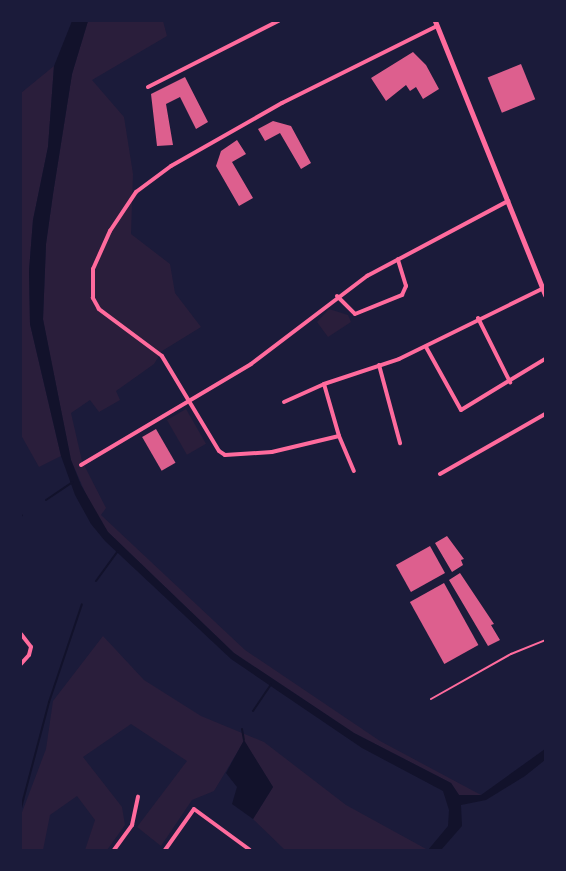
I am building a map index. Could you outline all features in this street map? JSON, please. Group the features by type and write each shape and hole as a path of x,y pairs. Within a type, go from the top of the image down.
{"main road":[{"path":"436,24 545,295"}],"street":[{"path":"148,87 278,21"},
{"path":"339,436 272,452 225,455 218,451 190,400 162,356 98,309 92,298 93,269 124,207 136,192 197,149 436,24"},
{"path":"81,465 251,364 337,296 398,260 508,201"},
{"path":"337,296 355,314 402,295 406,286 398,260"},
{"path":"284,402 324,384 426,347 478,318 542,289"},
{"path":"478,318 510,382"},
{"path":"426,347 461,410 545,359"},
{"path":"379,365 400,443"},
{"path":"324,384 339,436 354,471"},
{"path":"440,474 545,414"},
{"path":"21,634 31,647 29,655 21,664"},
{"path":"114,850 132,825 138,797"},
{"path":"165,850 194,809 250,849"}],"lane":[{"path":"431,699 511,654 545,640"}],"shaded area":[{"path":"72,21 88,21 72,74 53,194 46,244 43,319 71,460 81,485 108,532 234,653 354,733 451,783 459,795 481,795 545,749 545,760 525,776 486,800 461,805 462,826 441,850 428,850 448,826 449,810 443,791 362,748 231,659 105,541 91,524 75,495 61,456 30,324 29,271 33,220 48,147 54,66"},
{"path":"88,21 163,21 167,36 92,80 124,117 133,174 131,234 170,264 175,293 201,327 162,351 154,364 116,391 120,400 99,412 90,400 71,413 82,461 106,508 101,515 245,650 380,741 481,795 459,795 451,783 354,733 234,653 108,532 95,515 71,460 43,320 46,244 53,194 72,74"},
{"path":"54,66 48,147 33,220 29,271 30,324 61,456 39,467 21,435 21,93"},
{"path":"329,309 348,315 351,322 328,337 317,322"},
{"path":"186,409 206,444 187,455 167,420"},
{"path":"103,636 144,680 201,716 264,742 346,805 428,850 285,850 253,819 273,787 244,741 214,791 192,800 161,846 137,827 187,761 131,724 83,757 122,807 125,825 107,850 85,850 95,820 77,796 50,815 43,850 21,850 21,815 46,749 53,701"},
{"path":"244,740 273,787 253,819 232,804 237,787 226,773"}],"building":[{"path":"413,52 426,65 439,89 423,99 416,87 410,91 406,85 386,101 371,78"},
{"path":"521,64 535,99 502,113 488,77"},
{"path":"185,77 208,122 196,129 180,97 166,104 173,145 157,146 151,94"},
{"path":"273,121 291,126 311,163 301,169 280,133 265,141 258,129"},
{"path":"237,140 246,154 232,162 253,198 239,206 216,166 221,151"},
{"path":"156,429 176,463 162,471 142,437"},
{"path":"447,536 464,559 461,560 463,565 452,572 435,543"},
{"path":"430,546 445,573 411,592 396,565"},
{"path":"460,573 494,624 491,625 500,640 488,646 449,580"},
{"path":"444,583 478,645 444,664 410,602"}],"waterway":[{"path":"46,500 73,482"},
{"path":"96,581 118,551"},
{"path":"21,808 49,702 82,604"},
{"path":"253,711 271,684"},
{"path":"242,729 244,740"}]}
